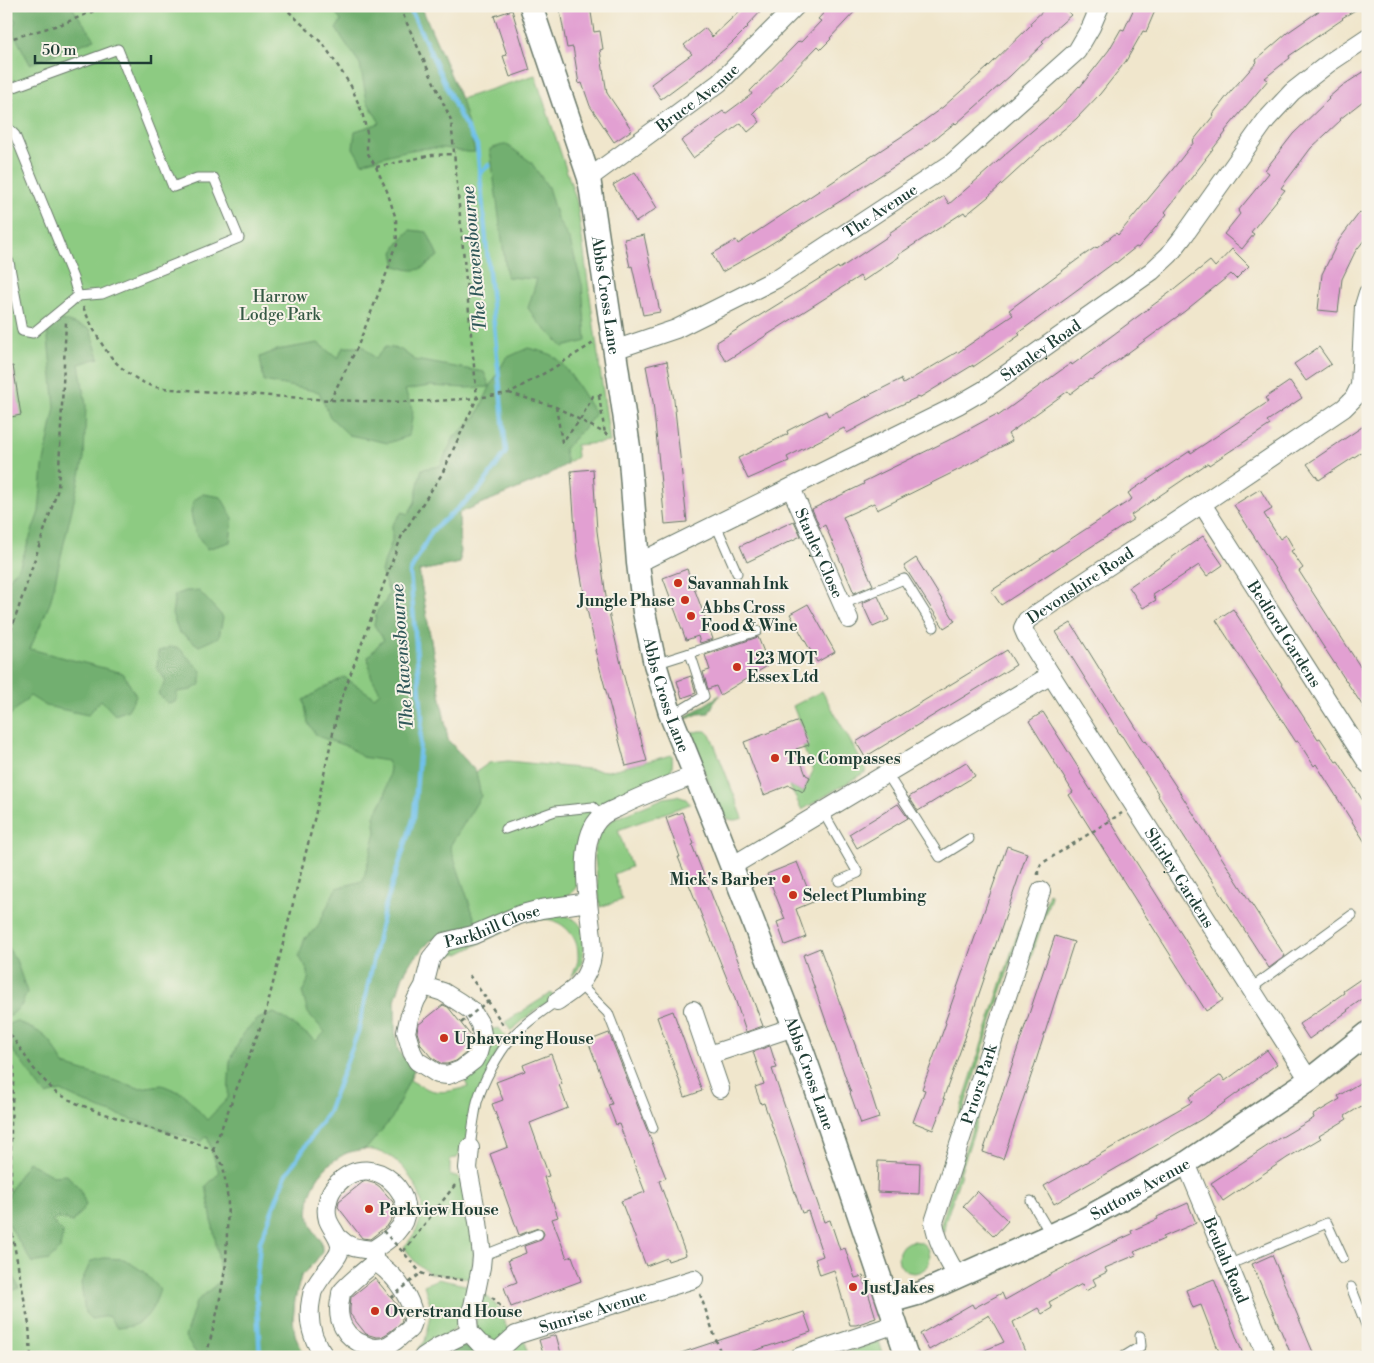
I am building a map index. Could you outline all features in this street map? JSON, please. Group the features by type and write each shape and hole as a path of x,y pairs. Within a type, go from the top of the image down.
{"street":[{"name":"Abbs Cross Lane","path":"531,6 589,178 629,447 638,563 644,612 655,664 671,716 732,866 794,1027 907,1357"},
{"name":"Bruce Avenue","path":"589,178 719,83 796,6"},
{"name":"The Avenue","path":"613,341 676,329 776,279 952,163 1077,50 1091,27 1100,6"},
{"name":"Stanley Road","path":"638,563 958,405 984,390 1152,271 1169,255 1266,120 1292,92 1329,62 1368,38"},
{"name":"Devonshire Road","path":"1051,675 1026,636 1023,628 1027,620 1344,408 1364,387 1364,306 1368,294"},
{"name":"Stanley Close","path":"791,488 846,612"},
{"name":"Bedford Gardens","path":"1202,504 1368,764"},
{"path":"732,866 1051,675"},
{"name":"Shirley Gardens","path":"1051,675 1309,1080"},
{"path":"557,1001 580,984 587,974 592,961 593,948 588,902 586,855 589,836 595,823 602,815 626,803 695,775"},
{"name":"Priors Park","path":"957,1276 940,1246 934,1222 1041,891"},
{"name":"Parkhill Close","path":"424,986 443,992 460,1002 472,1011 480,1024 481,1042 474,1060 461,1070 448,1075 438,1074 417,1061 406,1032 416,1000 424,986 431,958 444,942 473,935 519,914 588,902"},
{"path":"693,1010 720,1089"},
{"path":"709,1055 794,1027"},
{"name":"Suttons Avenue","path":"889,1302 921,1293 1051,1235 1186,1163 1309,1080 1368,1034"},
{"path":"423,1357 438,1347 469,1332 468,1319 473,1306 482,1256 468,1168 470,1148"},
{"name":"Beulah Road","path":"1186,1163 1264,1356"},
{"path":"339,1238 328,1219 326,1209 330,1195 336,1185 356,1171 379,1172 389,1179 404,1197 406,1209 404,1220 398,1231 374,1256 355,1279 341,1293 338,1309 340,1322 349,1337 374,1348 387,1347 411,1327 412,1310 407,1298 398,1284 374,1256 359,1248 346,1245 339,1238"},
{"path":"325,1357 310,1329 309,1312 313,1290 338,1256 341,1247 339,1238"},
{"name":"Sunrise Avenue","path":"469,1332 480,1344 498,1355 516,1335 694,1279"},
{"path":"799,1357 896,1324"}],"lane":[{"path":"9,262 22,331 33,333 78,296 102,294 239,238 214,178 197,178 173,188 118,49 10,92"},
{"path":"8,123 15,135 73,278 78,296"},
{"path":"716,524 737,573"},
{"path":"846,612 904,579 934,627"},
{"path":"655,664 757,631"},
{"path":"671,716 704,696 690,653"},
{"path":"887,774 940,857 969,839"},
{"path":"504,829 569,809 593,807 602,815"},
{"path":"823,812 858,873 839,881"},
{"path":"1250,988 1352,915"},
{"path":"580,984 608,1013 653,1128"},
{"path":"470,1148 478,1102 484,1082 493,1065 511,1038 537,1015 557,1001"},
{"path":"1032,1201 1051,1235"},
{"path":"1228,1265 1327,1223 1343,1258"},
{"path":"482,1256 538,1234"},
{"path":"1351,1287 1368,1330"},
{"path":"1123,1357 1142,1346 1140,1336"},
{"path":"1361,1357 1368,1354"}],"path":[{"path":"6,40 62,24 107,6"},
{"path":"283,6 324,45 351,86 362,112 367,152 387,191 396,219 397,245 357,348 330,400"},
{"path":"213,1150 264,1015 315,816 339,705 402,536 442,474 477,398 452,120 399,6"},
{"path":"8,123 10,92"},
{"path":"376,167 432,155 454,154"},
{"path":"78,296 100,343 110,357 128,374 151,386 172,389 330,400 398,402 477,398 509,393 550,370 613,341"},
{"path":"6,646 58,489 66,319 78,296"},
{"path":"556,407 562,442 580,420 593,396 621,392"},
{"path":"509,393 556,407 629,447"},
{"path":"599,396 604,434"},
{"path":"1041,891 1038,871 1040,864 1134,805"},
{"path":"469,976 488,1001 511,1038"},
{"path":"460,1023 488,1001"},
{"path":"6,1028 34,1069 55,1092 99,1112 213,1150 223,1165 228,1201 226,1264 218,1309 206,1357"},
{"path":"6,1043 14,1068 11,1123 11,1228 29,1325 31,1357"},
{"path":"383,1231 403,1252 468,1168"},
{"path":"391,1298 422,1273"},
{"path":"694,1279 722,1357"}],"green space":[{"name":"Harrow Lodge Park","path":"6,6 421,6 461,99 535,75 577,202 610,442 576,445 577,457 541,479 459,513 460,563 419,571 448,740 476,772 489,763 508,761 608,771 672,755 671,769 664,781 603,806 598,804 590,811 593,815 579,882 569,895 564,898 522,907 430,941 410,963 403,976 395,1000 395,1029 398,1050 414,1070 410,1080 425,1088 444,1092 468,1087 463,1077 487,1030 499,1028 506,1037 496,1054 468,1144 464,1145 457,1158 450,1159 450,1176 458,1176 467,1204 474,1251 471,1279 429,1273 415,1262 404,1247 417,1229 422,1207 418,1191 405,1169 383,1153 359,1150 346,1153 334,1160 323,1171 316,1181 310,1196 308,1213 312,1228 321,1241 322,1252 301,1276 295,1299 293,1320 295,1335 308,1357 6,1357"},
{"path":"6,6 71,6 95,39 30,64 12,30 16,20 6,19"},
{"path":"332,6 421,6 461,99 475,152 430,148 400,152 362,163 353,148 355,131 380,123 367,101 360,64 336,29 341,21"},
{"path":"506,144 531,162 548,187 557,218 570,241 582,284 586,341 563,347 538,322 528,308 537,279 507,277 490,149"},
{"path":"410,230 427,232 438,256 423,267 415,270 396,266 393,252"},
{"path":"59,319 90,329 99,358 79,364 86,405 84,458 50,603 30,649 123,673 136,696 128,710 115,715 101,700 88,715 46,706 30,696 6,721 6,583 20,565 39,512 43,467 55,407 47,329 50,320"},
{"path":"318,343 338,359 343,347 364,347 375,359 385,347 400,349 415,360 484,372 490,387 430,386 405,390 413,412 409,436 388,443 349,435 330,417 319,392 264,381 260,357 277,350"},
{"path":"528,348 545,352 563,365 596,414 564,450 567,464 541,479 459,513 460,563 419,571 448,740 476,772 481,796 450,846 476,923 430,941 410,963 403,975 395,1000 395,1029 398,1050 414,1070 392,1118 367,1148 346,1153 330,1163 317,1178 310,1195 308,1214 314,1232 321,1241 322,1252 301,1276 295,1299 293,1320 295,1335 308,1357 201,1357 185,1337 196,1302 220,1281 219,1262 206,1186 219,1173 207,1136 201,1142 100,1109 61,1091 46,1095 7,1043 9,1024 16,1021 39,1032 51,1042 64,1065 139,1088 162,1085 184,1094 207,1120 228,1098 230,1061 243,1033 258,1019 274,1013 316,1041 325,1032 308,1013 302,992 308,974 299,956 305,938 317,928 336,888 363,881 376,832 374,816 385,796 390,768 387,761 362,757 349,747 317,736 308,723 304,700 344,677 374,697 380,692 371,676 368,657 384,640 374,625 377,611 385,602 389,593 381,571 392,541 392,525 402,512 408,514 415,502 422,469 440,466 454,437 476,417 506,358"},
{"path":"203,494 221,497 233,518 230,542 207,549 195,532 191,513 193,501"},
{"path":"186,591 199,591 223,617 219,637 199,646 179,632 172,614 175,595"},
{"path":"169,647 179,648 201,671 201,684 191,690 177,692 176,702 168,703 158,694 166,681 157,668 158,652"},
{"path":"822,691 867,771 802,810 789,785 803,792 813,771 803,747 808,744 793,706"},
{"path":"720,695 709,713 684,718"},
{"path":"706,731 711,736 743,818 732,820 722,815 689,733"},
{"path":"677,796 686,799 690,804 618,830 631,867 614,874 622,900 600,907 594,849 601,830 612,820 664,798"},
{"path":"1049,893 1051,896 960,1174 944,1232 940,1227"},
{"path":"562,914 571,917 581,925 583,931 583,958 579,968 571,977 578,957 576,942 570,932 562,925 551,920 531,921 539,917"},
{"path":"1020,926 1022,927 928,1220 925,1219"},
{"path":"505,927 506,930 459,954 457,953 449,957 444,951"},
{"path":"6,945 16,960 27,992 21,1006 6,1017"},
{"path":"551,993 555,998 535,1010 511,1031 505,1022"},
{"path":"28,1162 53,1176 67,1175 80,1189 86,1205 73,1222 57,1218 52,1221 63,1232 60,1249 49,1260 32,1263 6,1220 6,1199"},
{"path":"914,1241 920,1242 925,1246 929,1251 929,1263 925,1268 920,1272 914,1273 908,1272 903,1268 899,1263 898,1257 899,1251 903,1246 908,1242"},
{"path":"104,1258 124,1259 144,1272 160,1289 149,1313 142,1321 135,1325 117,1328 108,1316 91,1319 85,1313 81,1283 91,1261"},
{"path":"6,1268 14,1277 19,1288 6,1293"},
{"path":"438,1279 470,1286 467,1300 458,1324 450,1333 427,1345 412,1357 425,1341 430,1321 430,1304 424,1285"},
{"path":"483,1292 498,1307 508,1330 508,1334 493,1342 487,1341 474,1329"},
{"path":"525,1339 528,1357 509,1357 513,1349"},
{"path":"879,1341 884,1357 834,1357"},
{"path":"455,1345 476,1350 487,1357 434,1357"}],"building":[{"path":"559,6 590,6 594,32 600,31 603,49 600,50 607,93 632,130 614,142 590,106 582,83 579,84 573,47 567,48"},
{"path":"745,6 766,6 731,44 661,99 651,84 692,54 684,45 705,28 712,37"},
{"path":"830,6 860,6 821,49 818,46 753,113 760,122 748,132 741,123 693,158 681,141 723,111 725,114 752,94 750,91 821,21 818,19"},
{"path":"1048,6 1063,6 1071,15 1042,41 1044,43 1010,76 956,124 923,148 831,207 722,272 712,254 736,240 738,244 910,131 943,107 987,68"},
{"path":"1135,6 1157,6 1146,32 1143,31 1126,61 1100,94 1076,119 988,197 966,215 964,212 898,255 899,257 863,281 860,276 726,361 717,347 717,342 838,267 839,269 944,196 949,204 1059,108 1080,87 1109,50 1121,29 1124,30"},
{"path":"1326,6 1362,6 1289,56 1290,58 1265,78 1268,80 1225,131 1165,212 1167,214 1138,248 1136,247 1115,262 1018,333 1020,335 973,367 973,365 919,398 888,411 847,433 844,428 787,457 789,461 748,479 738,458 788,434 787,431 826,411 828,416 901,379 903,384 957,353 1013,315 1009,310 1081,257 1097,248 1116,233 1118,235 1173,169 1231,91 1257,62 1256,60 1287,33"},
{"path":"512,10 530,70 510,77 503,56 507,55 494,16"},
{"path":"1368,69 1368,97 1340,119 1311,148 1281,188 1285,190 1251,232 1254,234 1242,249 1224,234 1240,214 1238,211 1269,173 1265,170 1293,134 1328,98"},
{"path":"635,172 657,208 636,222 613,185"},
{"path":"1360,212 1368,218 1368,235 1355,252 1342,279 1338,312 1318,310 1322,274 1339,240"},
{"path":"644,235 660,312 643,315 624,239"},
{"path":"1232,249 1249,266 1236,279 1231,274 1185,311 1091,380 1070,394 1068,391 1008,434 1012,441 877,510 874,503 843,517 873,585 854,593 825,525 820,528 812,509 864,484 863,482 997,414 998,416 1071,363 1072,365 1098,346 1210,261 1215,267"},
{"path":"1319,347 1331,364 1306,381 1294,364"},
{"path":"667,361 674,400 687,522 665,524 653,402 646,366"},
{"path":"13,366 21,415 6,418 6,367"},
{"path":"1290,381 1302,398 1267,421 1270,425 1209,465 1208,463 1131,515 1134,519 1001,605 991,591 1132,499 1128,493 1268,402 1265,398"},
{"path":"1368,423 1368,448 1319,480 1307,464"},
{"path":"593,469 597,531 607,604 624,677 647,761 626,766 595,650 577,553 571,471"},
{"path":"1260,489 1272,509 1264,514 1280,539 1286,535 1294,549 1291,551 1303,568 1299,571 1368,679 1368,714 1234,505"},
{"path":"794,521 801,536 747,562 740,546"},
{"path":"1203,536 1223,565 1207,576 1199,565 1153,595 1156,600 1143,608 1129,587"},
{"path":"916,558 955,621 944,628 904,566"},
{"path":"687,569 713,639 700,643 698,636 686,640 663,578"},
{"path":"878,596 889,620 873,627 862,603"},
{"path":"808,604 835,652 817,662 790,614"},
{"path":"1233,609 1318,739 1320,738 1336,762 1338,761 1368,809 1368,847 1316,764 1314,766 1298,741 1296,742 1216,620"},
{"path":"1071,623 1145,742 1175,785 1285,956 1269,968 1158,796 1056,632"},
{"name":"123 MOT Essex Ltd","path":"758,637 769,665 720,695 716,686 708,689 703,672 710,670 705,655"},
{"path":"1007,650 1016,665 865,757 856,742"},
{"path":"691,676 696,693 682,698 677,681"},
{"path":"1043,712 1223,1000 1206,1011 1069,795 1073,792 1029,721"},
{"name":"The Compasses","path":"799,721 809,745 796,749 806,775 810,777 803,792 789,785 764,795 744,742"},
{"path":"966,762 975,776 918,811 909,797"},
{"path":"898,804 908,818 857,848 849,834"},
{"path":"682,812 694,844 692,845 763,1026 746,1032 734,996 678,857 680,857 666,818"},
{"path":"1007,846 1027,853 933,1130 913,1122 925,1090 922,1089"},
{"path":"797,862 813,902 796,909 806,937 785,945 777,922 785,919 767,874"},
{"path":"1055,936 1074,942 1003,1159 983,1152"},
{"path":"820,948 879,1118 861,1124 803,955"},
{"path":"1368,974 1368,995 1309,1039 1299,1024"},
{"name":"Uphavering House","path":"443,1005 448,1007 471,1036 466,1053 456,1061 447,1064 442,1064 431,1057 421,1045 417,1032 418,1025"},
{"path":"673,1011 702,1091 685,1097 657,1017"},
{"path":"609,1033 666,1178 659,1181 686,1255 668,1261 667,1258 646,1266 621,1201 645,1192 619,1124 616,1125 608,1105 612,1104 588,1041"},
{"path":"770,1046 777,1068 772,1069 824,1222 830,1220 840,1250 845,1248 855,1278 863,1276 876,1318 856,1325 850,1325 834,1270 820,1275 815,1259 823,1256 808,1211 802,1213 764,1103 761,1104 755,1087 764,1084 753,1052"},
{"path":"1267,1050 1277,1064 1202,1119 1054,1204 1044,1186 1192,1102 1189,1097 1221,1075 1225,1081"},
{"path":"551,1054 562,1084 559,1085 568,1108 530,1123 549,1176 544,1177 558,1217 552,1219 567,1258 572,1256 581,1281 511,1307 504,1287 517,1282 508,1260 526,1253 524,1246 541,1240 544,1234 542,1229 538,1228 519,1235 490,1154 508,1147 492,1104 503,1100 496,1082 525,1071 523,1065"},
{"path":"1368,1078 1368,1102 1345,1116 1347,1119 1319,1136 1321,1138 1287,1158 1223,1201 1211,1183 1281,1137 1314,1118 1313,1115 1340,1099 1338,1096"},
{"path":"878,1161 920,1163 919,1194 877,1192"},
{"name":"Parkview House","path":"366,1181 380,1187 393,1202 394,1207 394,1215 388,1225 370,1239 362,1238 338,1207 339,1201"},
{"path":"977,1191 1008,1221 994,1236 963,1206"},
{"path":"1188,1203 1196,1223 1134,1252 1136,1255 1105,1268 1107,1272 1093,1279 1096,1285 1086,1291 1082,1284 1049,1302 1052,1308 1042,1314 1038,1308 1013,1322 1027,1357 969,1357 1004,1342 989,1315 929,1350 920,1334 972,1304 974,1308 1002,1293 1005,1300 1051,1274 1132,1234 1131,1231 1158,1219 1157,1217"},
{"path":"1272,1255 1315,1357 1292,1357 1252,1264"},
{"name":"Overstrand House","path":"375,1278 401,1310 402,1319 401,1323 381,1337 366,1334 350,1314 351,1297"},
{"path":"1214,1279 1244,1357 1221,1357 1201,1305 1193,1308 1186,1290"},
{"path":"804,1312 811,1332 736,1357 675,1357 675,1355"},
{"path":"556,1335 562,1357 544,1357 539,1340"}],"waterway":[{"name":"The Ravensbourne","path":"260,1357 256,1287 260,1242 286,1175 328,1112 358,1032 384,910 414,817 422,717 410,572 432,531 480,489 506,452 477,145 460,116 409,6"},
{"path":"480,173 489,165"}],"place":[{"name":"Savannah Ink","path":"678,583"},
{"name":"Jungle Phase","path":"685,600"},
{"name":"Abbs Cross Food & Wine","path":"691,616"},
{"name":"123 MOT Essex Ltd","path":"737,667"},
{"name":"The Compasses","path":"775,758"},
{"name":"Mick's Barber","path":"786,879"},
{"name":"Select Plumbing","path":"793,895"},
{"name":"Uphavering House","path":"444,1038"},
{"name":"Parkview House","path":"369,1209"},
{"name":"Just Jakes","path":"853,1287"},
{"name":"Overstrand House","path":"375,1311"}]}
